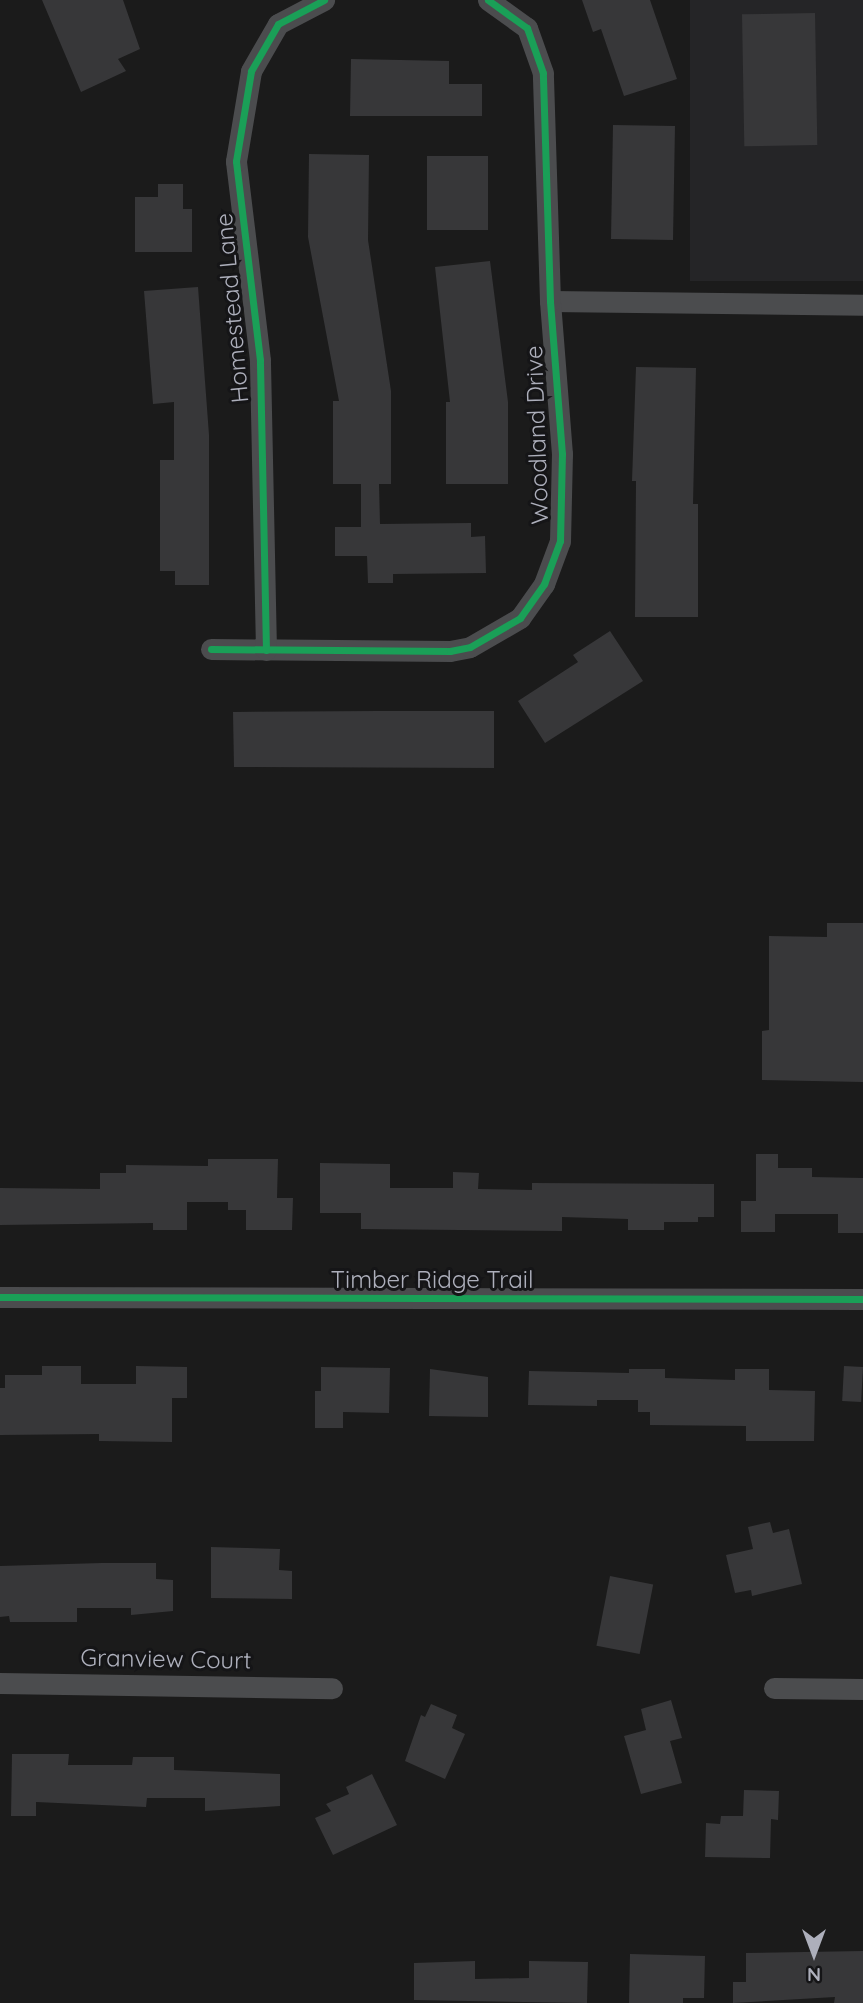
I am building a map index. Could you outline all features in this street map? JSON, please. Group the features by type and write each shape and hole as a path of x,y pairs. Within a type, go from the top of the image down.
{"street":[{"name":"Homestead Lane","path":"266,650 260,360 236,161 251,71 278,24 324,0"},
{"path":"488,0 527,28 543,73 550,301 863,305"},
{"name":"Woodland Drive","path":"211,649 450,651 489,638 520,618 544,584 560,541 562,454 550,301"},
{"name":"Timber Ridge Trail","path":"0,1297 863,1299"},
{"name":"Granview Court","path":"0,1684 332,1688"},
{"path":"774,1688 863,1689"}],"shaded area":[{"path":"690,0 863,0 863,281 690,281"}],"building":[{"path":"42,0 123,0 140,49 118,59 126,71 81,92"},
{"path":"582,0 650,0 677,79 624,96 601,29 593,32"},
{"path":"815,13 817,145 744,146 742,14"},
{"path":"351,59 449,61 449,84 482,84 482,116 350,116"},
{"path":"613,125 675,126 673,240 611,239"},
{"path":"309,154 369,155 368,240 391,391 391,484 379,484 380,524 471,523 471,537 485,536 486,573 393,574 393,583 368,583 367,556 335,556 335,527 361,527 361,484 333,484 333,401 339,401 308,237"},
{"path":"427,156 488,156 488,230 427,230"},
{"path":"158,184 183,184 183,209 192,209 192,252 135,252 135,197 158,197"},
{"path":"490,261 508,402 508,484 446,484 446,402 450,402 435,267"},
{"path":"198,287 209,435 209,585 175,585 175,571 160,571 160,460 174,460 174,402 153,404 144,291"},
{"path":"636,367 696,368 693,504 698,504 698,617 635,617 636,481 632,481"},
{"path":"610,631 643,681 545,743 518,701 578,662 573,655"},
{"path":"494,711 494,768 234,767 233,712"},
{"path":"827,923 863,923 863,1082 762,1080 762,1031 769,1030 769,936 827,937"},
{"path":"756,1154 778,1154 778,1168 812,1168 812,1177 863,1178 863,1233 838,1233 838,1214 775,1214 775,1232 741,1232 741,1201 756,1201"},
{"path":"208,1159 278,1159 277,1198 293,1198 292,1230 246,1230 246,1210 228,1210 228,1202 187,1202 187,1230 153,1230 153,1223 0,1225 0,1188 100,1189 100,1173 126,1173 126,1165 208,1166"},
{"path":"320,1163 390,1164 390,1188 453,1188 453,1172 479,1173 478,1189 532,1190 532,1183 714,1184 714,1217 698,1217 698,1222 664,1222 664,1230 628,1230 628,1219 562,1217 562,1231 361,1229 361,1213 320,1213"},
{"path":"42,1366 81,1366 81,1384 136,1384 136,1366 187,1367 187,1398 172,1398 172,1442 99,1441 99,1434 0,1435 0,1388 5,1388 5,1375 42,1375"},
{"path":"844,1366 863,1367 861,1402 842,1401"},
{"path":"321,1367 390,1368 389,1413 343,1412 343,1428 315,1428 315,1391 321,1391"},
{"path":"430,1369 488,1377 488,1417 429,1416"},
{"path":"629,1369 665,1369 665,1378 735,1380 735,1369 769,1369 769,1390 815,1391 814,1441 746,1441 746,1426 650,1425 650,1412 638,1412 638,1400 597,1400 597,1406 528,1405 529,1371 629,1373"},
{"path":"770,1522 773,1533 789,1529 802,1584 752,1596 751,1590 735,1593 726,1555 753,1549 748,1527"},
{"path":"211,1547 280,1549 279,1570 292,1571 292,1599 211,1598"},
{"path":"156,1563 156,1579 173,1580 173,1611 131,1615 131,1608 77,1608 77,1622 10,1622 9,1616 0,1617 0,1566"},
{"path":"610,1576 653,1584 640,1654 596,1646"},
{"path":"671,1700 682,1738 670,1741 682,1783 641,1794 624,1736 646,1730 641,1709"},
{"path":"431,1704 457,1715 452,1728 465,1734 445,1779 405,1761 421,1715 425,1717"},
{"path":"12,1754 69,1754 68,1765 132,1765 133,1757 174,1757 174,1770 280,1774 280,1806 205,1811 205,1798 147,1798 146,1807 36,1802 36,1816 11,1816"},
{"path":"372,1774 397,1825 333,1855 315,1818 331,1811 326,1804 349,1794 346,1787"},
{"path":"744,1790 779,1791 778,1820 771,1819 770,1858 705,1857 706,1823 720,1824 721,1816 743,1816"},
{"path":"863,1951 863,2003 834,2003 835,1997 733,2003 733,1982 746,1982 746,1953"},
{"path":"630,1954 705,1956 704,1998 683,1998 683,2003 629,2003"},
{"path":"475,1961 475,1979 529,1978 529,1961 588,1962 587,2003 414,2000 414,1963"}],"cycle path":[{"path":"266,650 260,360 236,161 251,71 278,24 324,0"},
{"path":"211,649 450,651 470,647 520,618 544,584 560,541 562,454 550,301 543,73 527,28 488,0"},
{"path":"0,1297 863,1299"}]}
